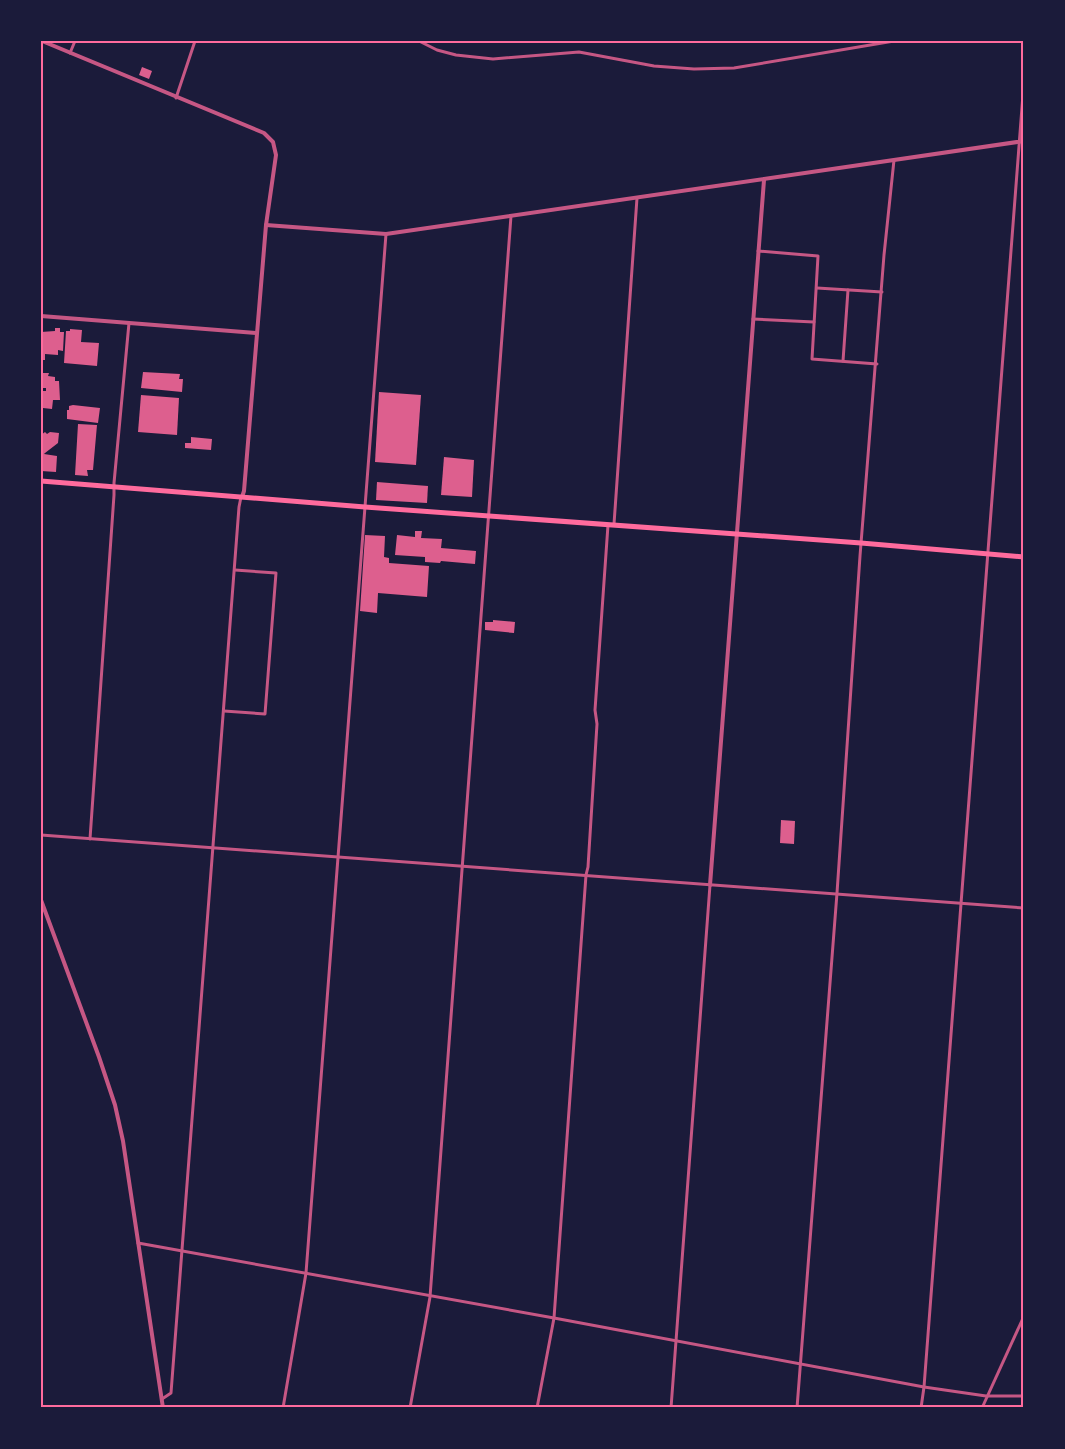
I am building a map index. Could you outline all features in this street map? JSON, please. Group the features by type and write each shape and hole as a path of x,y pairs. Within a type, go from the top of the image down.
{"main road":[{"path":"41,481 1024,557"}],"street":[{"path":"42,41 264,133 273,142 276,155 266,225 244,491 239,507 171,1393 162,1399"},
{"path":"70,53 75,41"},
{"path":"176,98 195,41"},
{"path":"419,41 437,50 456,55 492,59 579,52 654,66 694,70 734,68 894,41"},
{"path":"921,1408 987,555 1022,141 1024,81"},
{"path":"266,225 386,234 1022,141"},
{"path":"797,1408 861,543 894,160"},
{"path":"671,1408 764,180"},
{"path":"537,1408 554,1318 596,753 597,724 595,710 637,198"},
{"path":"410,1408 430,1296 511,216"},
{"path":"283,1408 306,1273 386,234"},
{"path":"758,251 818,256 812,359 876,364"},
{"path":"817,288 882,292"},
{"path":"843,362 848,290"},
{"path":"41,316 256,333"},
{"path":"753,319 814,322"},
{"path":"90,839 114,487 129,323"},
{"path":"224,711 264,714 276,574 235,570"},
{"path":"41,835 1024,908"},
{"path":"41,900 115,1106 123,1141 163,1408"},
{"path":"138,1243 677,1340 924,1387 986,1396 1024,1396"},
{"path":"982,1408 1024,1316"}],"building":[{"path":"142,67 152,71 149,79 139,75"},
{"path":"55,328 60,328 60,332 64,332 63,351 58,350 58,355 45,354 45,360 41,360 41,332 55,331"},
{"path":"70,329 82,330 81,342 99,343 97,366 64,363 66,331 70,331"},
{"path":"143,372 180,374 179,379 183,379 182,392 141,388"},
{"path":"41,373 49,373 48,376 55,377 55,381 59,381 60,400 53,400 52,409 43,408 42,391 46,391 46,388 41,388"},
{"path":"379,392 421,395 416,465 375,462"},
{"path":"141,395 179,398 177,435 138,432"},
{"path":"69,406 100,408 98,423 67,419 67,410 69,410"},
{"path":"78,424 97,425 93,470 87,470 88,476 75,475"},
{"path":"45,432 47,434 50,432 59,433 58,443 44,454 57,456 56,472 41,471 41,435"},
{"path":"191,437 212,439 211,450 185,448 185,443 191,443"},
{"path":"444,457 474,460 472,497 441,495"},
{"path":"377,482 428,486 427,503 376,500"},
{"path":"415,531 422,531 421,538 442,539 441,548 476,551 475,564 441,561 440,563 425,562 425,557 395,555 397,535 415,537"},
{"path":"365,535 385,536 384,557 389,558 389,563 429,566 427,597 378,593 377,613 360,611"},
{"path":"493,620 515,622 514,633 485,630 485,622 493,622"},
{"path":"781,820 795,821 794,844 780,843"}]}
